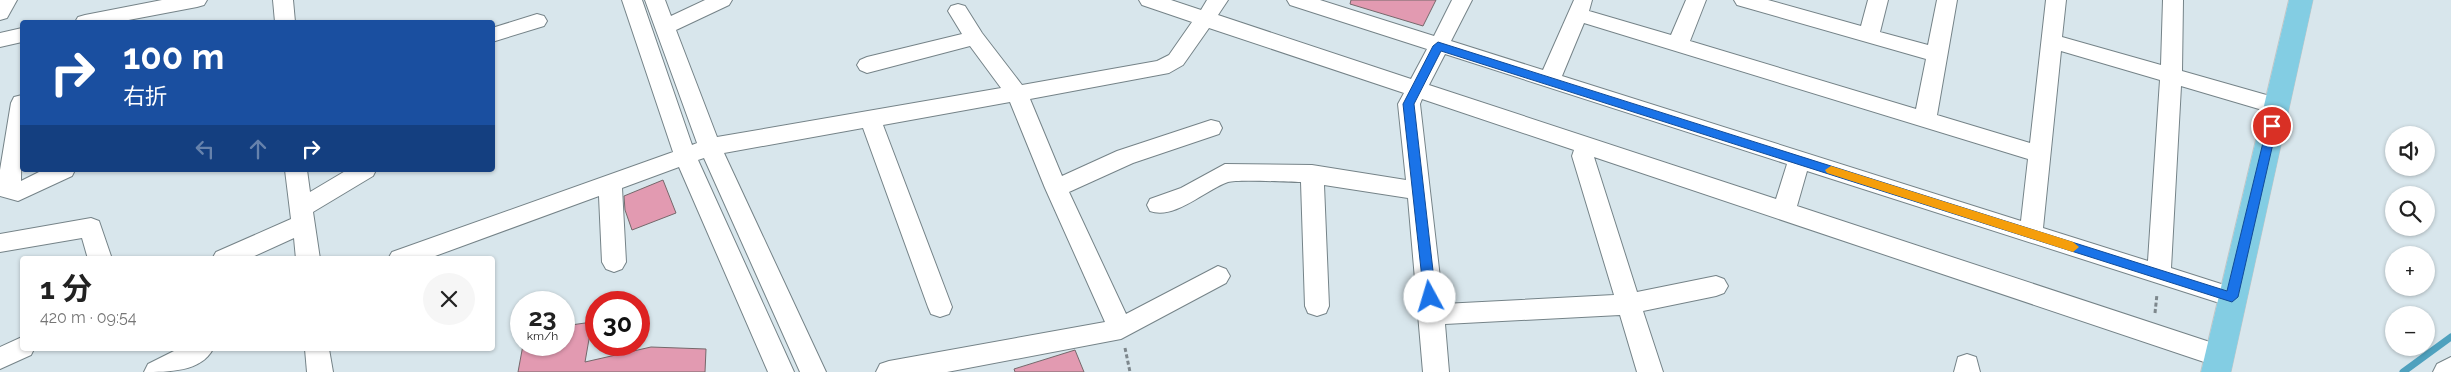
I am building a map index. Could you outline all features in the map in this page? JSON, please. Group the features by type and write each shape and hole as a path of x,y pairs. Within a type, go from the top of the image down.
{"main road":[{"path":"2217,364 2301,0"}],"street":[{"path":"0,13 7,0"},
{"path":"95,20 197,0"},
{"path":"283,0 285,20"},
{"path":"632,0 685,156 782,372"},
{"path":"655,0 710,147 813,372"},
{"path":"665,27 722,0"},
{"path":"1149,0 1212,9 1416,89 2153,334 2217,364"},
{"path":"1297,0 2232,297"},
{"path":"1436,372 1432,315 1409,104 1462,0"},
{"path":"1678,44 1696,0"},
{"path":"1869,35 1878,0"},
{"path":"1924,119 1947,0"},
{"path":"2031,233 2056,0"},
{"path":"2159,275 2171,74 2173,0"},
{"path":"1755,2 1937,54"},
{"path":"1549,81 1580,7 1678,44 2040,154"},
{"path":"408,256 710,147 1162,68 1176,60 1212,9"},
{"path":"958,12 1017,94 1056,188 1121,329"},
{"path":"495,34 537,21"},
{"path":"0,40 20,35"},
{"path":"867,65 975,38"},
{"path":"2052,41 2276,106"},
{"path":"20,115 8,190 18,192 60,172"},
{"path":"870,119 940,307"},
{"path":"1056,188 1125,157 1211,128"},
{"path":"1586,145 1583,156 1650,372"},
{"path":"1784,211 1800,160"},
{"path":"296,172 308,256"},
{"path":"229,256 302,216 362,172"},
{"path":"1158,205 1189,194 1225,173 1312,174 1418,191"},
{"path":"1312,174 1317,306"},
{"path":"610,183 614,262"},
{"path":"0,243 91,227 99,256"},
{"path":"889,372 1121,329 1218,276"},
{"path":"1432,315 1629,304 1716,286"},
{"path":"0,358 20,349"},
{"path":"157,372 197,351"},
{"path":"318,351 320,372"},
{"path":"2446,372 2451,368"}],"path":[{"path":"2153,334 2159,275"}],"building":[{"path":"1351,0 1436,0 1423,26 1350,4"},
{"path":"663,180 676,213 632,230 625,210 624,196"},
{"path":"585,323 585,362 611,356 650,356 651,347 706,349 705,372 518,372 521,356 575,356 575,324"},
{"path":"1075,350 1084,372 1015,372 1014,369"}],"waterway":[{"path":"2403,372 2451,337"}],"slow traffic":[{"path":"1831,170 2073,247"}],"route":[{"path":"1430,297 1409,104 1438,46 2232,297 2272,126"}]}
